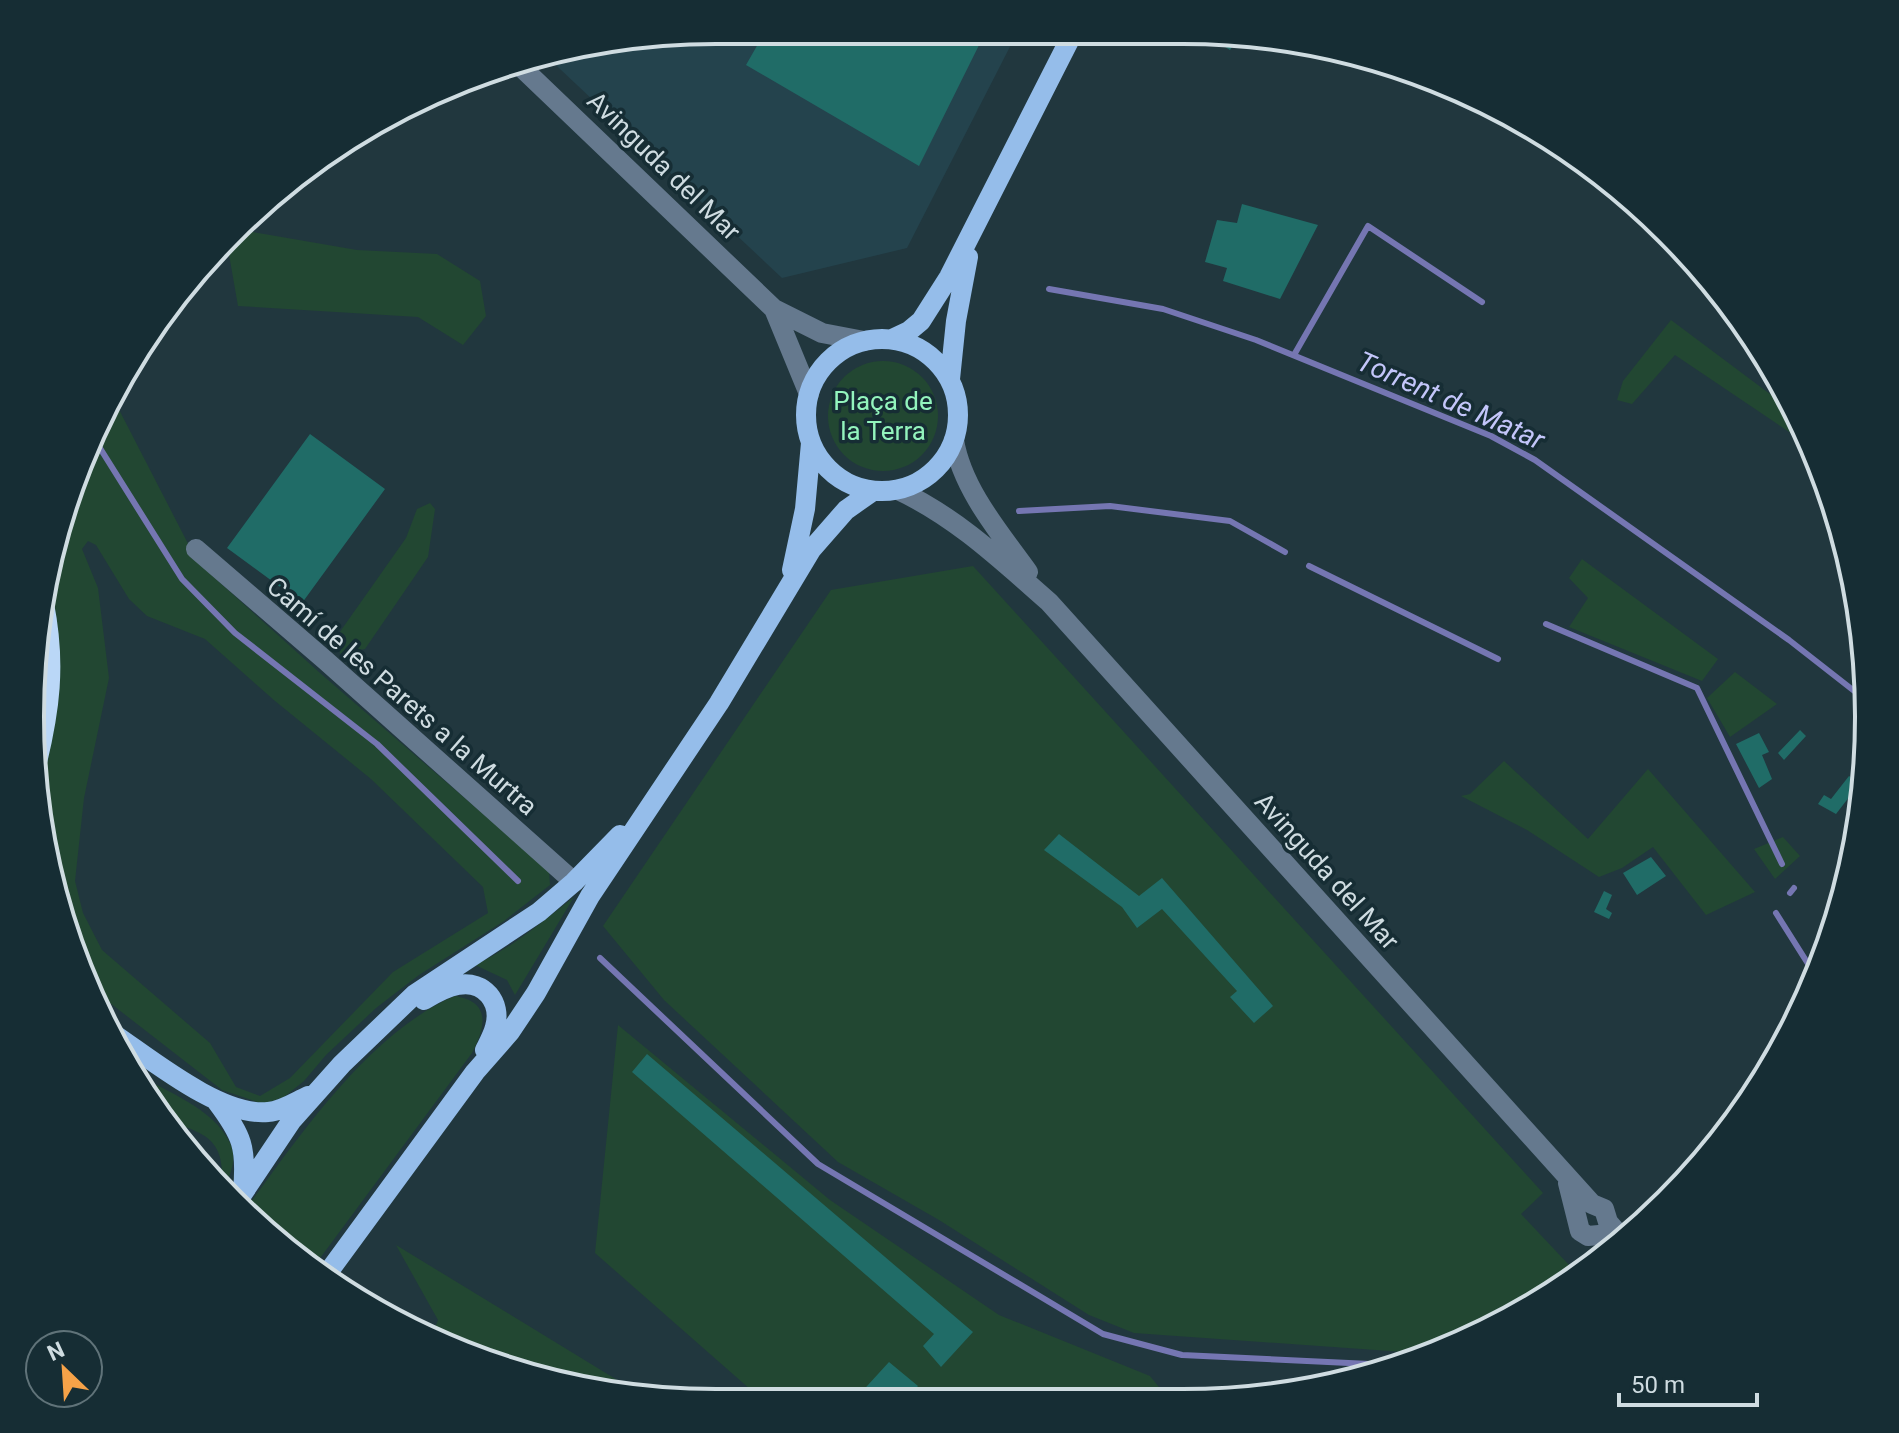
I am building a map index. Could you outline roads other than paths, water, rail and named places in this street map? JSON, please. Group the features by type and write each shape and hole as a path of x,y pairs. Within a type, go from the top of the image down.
{"highway":[{"path":"44,718 49,695 49,642"}],"main road":[{"path":"892,339 921,321 972,237 1068,44"},
{"path":"950,379 925,352 892,339 864,341 842,350 819,372 809,394 806,419 811,443 833,473 852,485 873,491 898,490 913,485 933,472 948,454 959,413 950,379 956,321 972,237"},
{"path":"789,585 805,509 811,443"},
{"path":"332,1268 475,1072 510,1032 536,993 590,896 719,703 811,550 846,510 873,491"},
{"path":"242,1193 315,1092 415,994 539,912 574,882 662,787"},
{"path":"395,1015 458,985 472,984 482,988 489,994 497,1014 495,1028 475,1072"},
{"path":"129,1044 217,1102 252,1112 284,1108 315,1092"},
{"path":"217,1102 236,1127 244,1145 240,1191"}],"street":[{"name":"Avinguda del Mar","path":"526,72 774,309 822,333 864,341"},
{"name":"Avinguda del Mar","path":"774,309 809,394"},
{"name":"Avinguda del Mar","path":"954,440 957,459 967,480 993,523 1049,602"},
{"name":"Avinguda del Mar","path":"898,490 946,516 974,536 1049,602 1566,1176 1585,1209"},
{"name":"Camí de les Parets a la Murtra","path":"196,549 574,882"},
{"name":"Avinguda del Mar","path":"1585,1209 1576,1222 1580,1231 1588,1236 1604,1228"},
{"name":"Avinguda del Mar","path":"1585,1209 1604,1209 1604,1228"},
{"name":"Avinguda del Mar","path":"1604,1228 1612,1234"}],"waterway":[{"path":"1294,355 1368,226 1482,302"},
{"name":"Torrent de Matar","path":"1049,289 1163,309 1256,340 1491,436 1535,460 1789,640 1854,691"},
{"path":"100,448 182,579 235,633 377,744 518,881"},
{"path":"1019,511 1110,506 1230,521 1285,552"},
{"path":"1309,566 1498,659"},
{"path":"1546,624 1697,688 1782,864"},
{"path":"1790,893 1794,888"},
{"path":"1776,913 1808,963"},
{"path":"600,958 818,1164 1103,1334 1182,1355 1364,1364"}],"park label":[{"name":"Plaça de la Terra","path":"883,416"}]}
